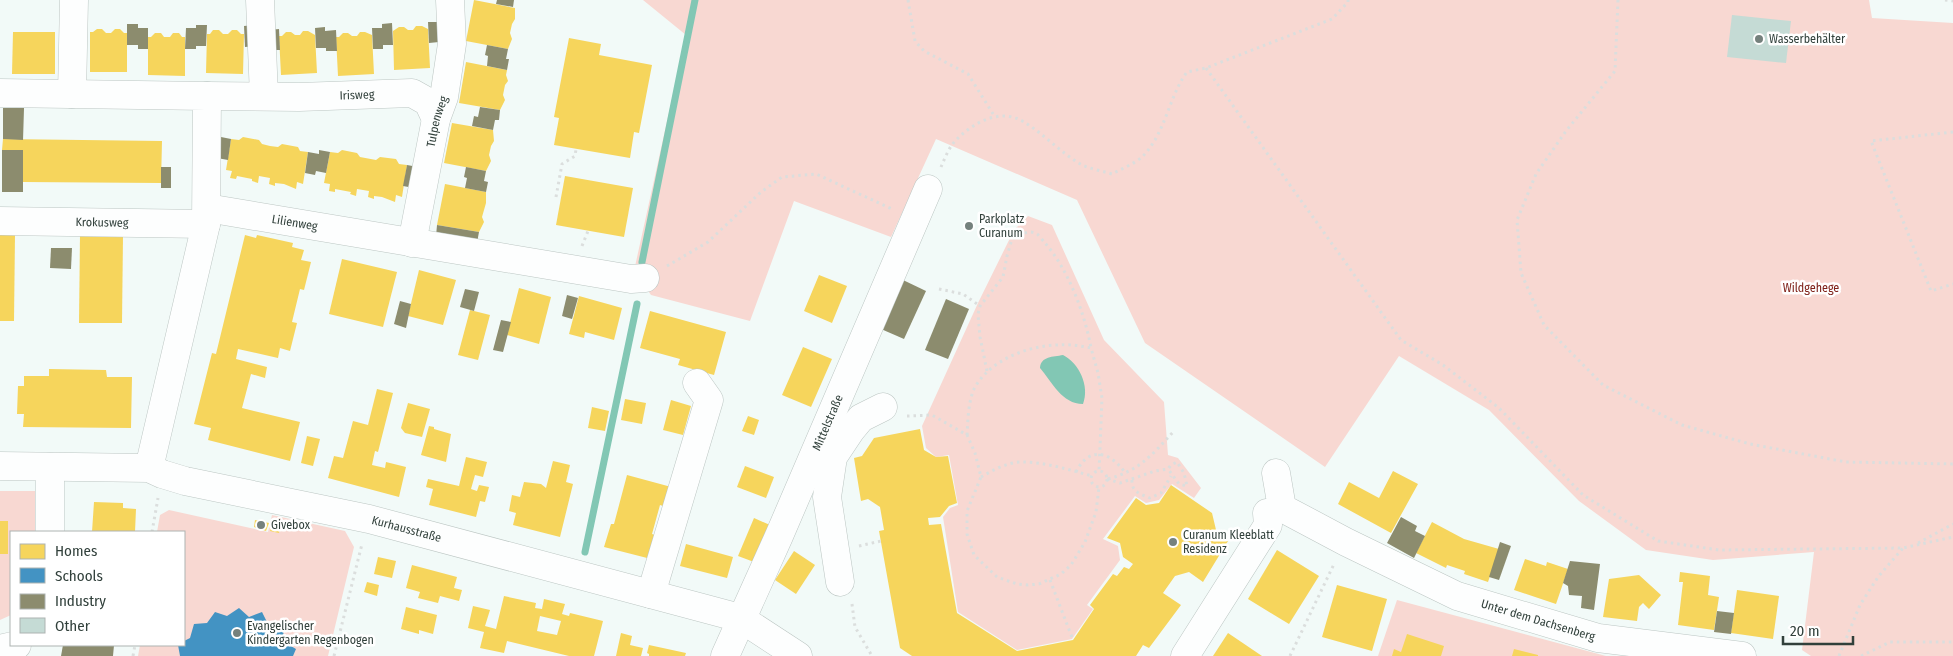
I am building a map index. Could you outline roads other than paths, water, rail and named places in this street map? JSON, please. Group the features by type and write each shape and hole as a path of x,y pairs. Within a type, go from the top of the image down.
{"street":[{"path":"72,94 74,0"},
{"path":"260,0 264,96"},
{"name":"Tulpenweg","path":"412,242 436,119 444,96 452,44 450,0"},
{"name":"Irisweg","path":"0,93 207,96 412,93 428,102 436,119"},
{"path":"156,471 206,216 207,96"},
{"name":"Mittelstraße","path":"725,656 740,618 779,536 928,189"},
{"name":"Krokusweg","path":"0,221 206,216"},
{"name":"Lilienweg","path":"206,216 412,242 638,279"},
{"path":"651,594 709,400 697,383"},
{"path":"840,582 827,497 833,457 861,418 883,407"},
{"name":"Kurhausstraße","path":"0,466 156,471 185,481 250,496 369,519 740,618 798,656"},
{"path":"50,467 50,531"},
{"name":"Unter dem Dachsenberg","path":"1276,473 1282,508 1346,542 1457,596 1598,638 1742,656"},
{"path":"1185,656 1268,525 1268,513"},
{"path":"0,649 13,646"}],"waterway":[{"path":"642,262 695,0"},
{"path":"585,552 637,304"}],"place":[{"name":"Wasserbehälter","path":"1759,39"},
{"name":"Parkplatz Curanum","path":"969,226"},
{"name":"Givebox","path":"261,525"},
{"name":"Curanum Kleeblatt Residenz","path":"1173,542"},
{"name":"Evangelischer Kindergarten Regenbogen","path":"237,633"}],"park label":[{"name":"Wildgehege","path":"1811,288"}]}
